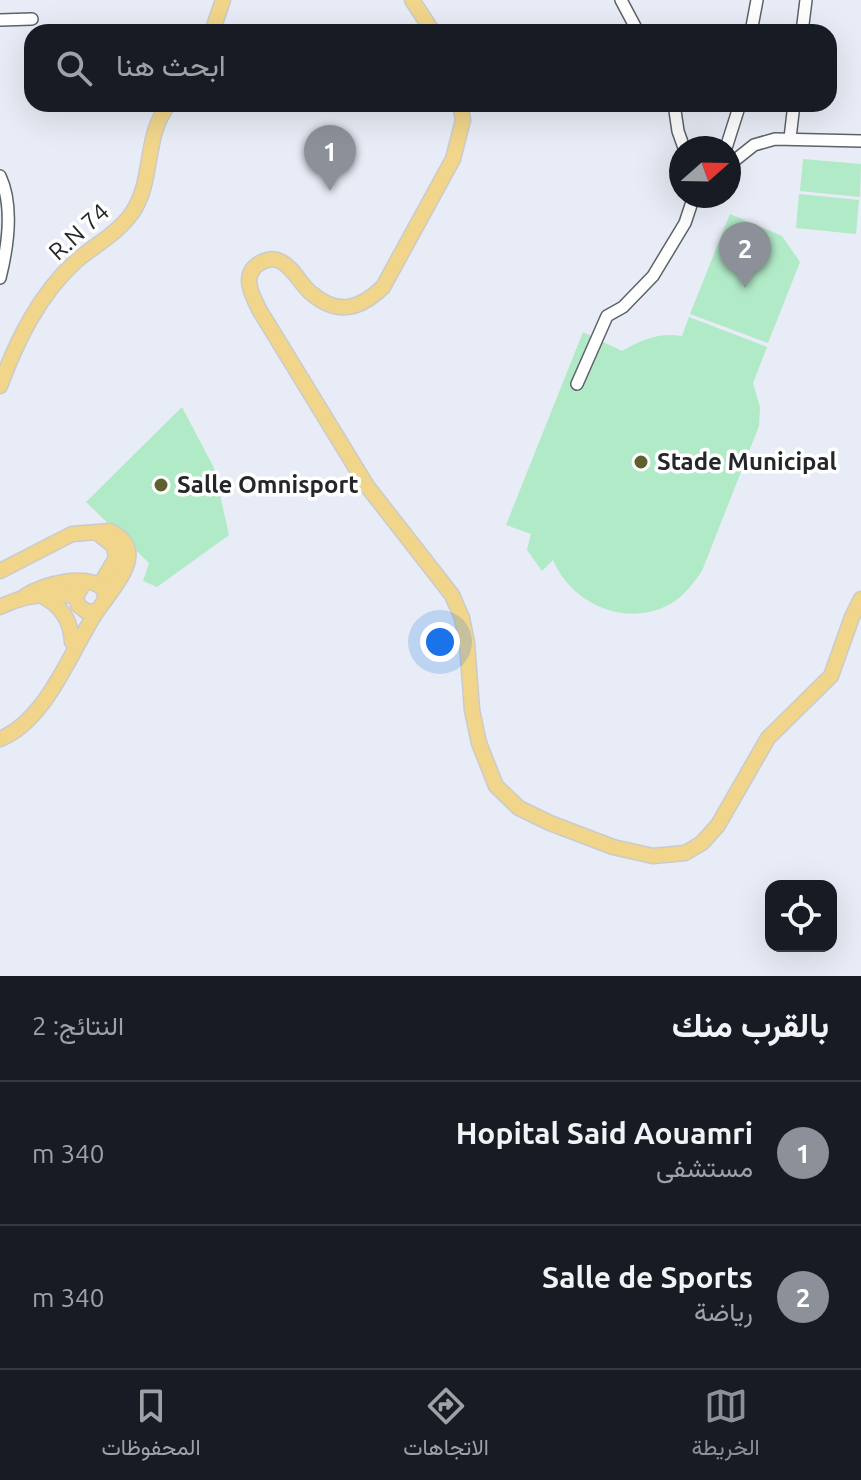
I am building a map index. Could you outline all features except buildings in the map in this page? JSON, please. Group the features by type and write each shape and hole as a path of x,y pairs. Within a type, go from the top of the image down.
{"main road":[{"path":"215,24 223,0"},
{"path":"412,0 428,24"},
{"name":"R.N 74","path":"0,386 14,349 44,296 75,263 132,214 149,170 154,128 164,112"},
{"path":"462,112 463,120 453,159 383,287 367,302 350,308 326,303 310,293 281,261 274,259 257,265 248,278 260,311 367,486 452,595 462,618 467,643 472,710 479,743 496,786 519,808 613,847 653,856 685,853 702,843 718,825 768,738 831,676 861,599"},
{"path":"0,571 63,537 93,531 114,534 128,551 125,571 90,596 71,649 43,702 29,721 15,733 0,739"},
{"path":"0,607 32,596 90,596"},
{"path":"32,596 55,603 66,616 71,649"}],"street":[{"path":"621,0 634,24"},
{"path":"752,24 757,0"},
{"path":"803,24 806,0"},
{"path":"0,20 32,19"},
{"path":"675,112 680,136"},
{"path":"730,136 737,112"},
{"path":"790,138 793,112"},
{"path":"741,155 754,145 790,138 861,141"},
{"path":"0,176 7,191 9,211 0,278"},
{"path":"577,384 607,316 623,307 653,276 685,223 690,208"}],"green space":[{"path":"803,159 861,164 860,197 800,191"},
{"path":"799,194 859,200 856,234 796,228"},
{"path":"730,214 782,236 800,262 768,343 690,314"},
{"name":"Stade Municipal","path":"689,317 767,347 753,383 760,407 759,426 696,580 672,603 638,614 620,613 587,600 573,589 553,560 542,571 527,550 531,534 506,525 583,332 622,351 650,338 682,336"},
{"name":"Salle Omnisport","path":"182,407 214,468 229,535 157,587 143,581 149,563 86,502"}],"place":[{"name":"Hopital Said Aouamri","path":"330,191"},
{"name":"Salle de Sports","path":"745,288"},
{"name":"Stade Municipal","path":"641,462"},
{"name":"Salle Omnisport","path":"161,485"}]}
